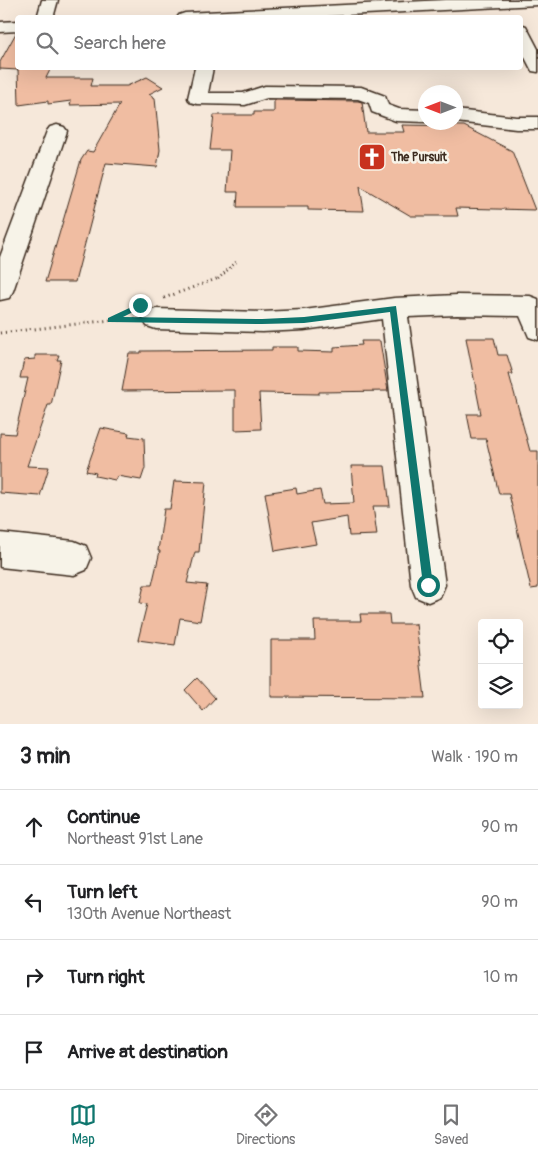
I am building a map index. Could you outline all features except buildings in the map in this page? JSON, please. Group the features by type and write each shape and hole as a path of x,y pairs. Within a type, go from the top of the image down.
{"street":[{"path":"46,15 50,0"},
{"path":"212,15 214,0"},
{"path":"294,15 378,4 529,0"},
{"path":"500,2 506,15"},
{"path":"0,27 15,26"},
{"path":"523,36 538,68"},
{"path":"204,70 197,98 246,99 265,92 361,93 378,100 379,108 396,115 418,116"},
{"path":"463,117 538,124"},
{"path":"0,291 57,131"},
{"path":"151,308 262,322 304,320 394,308 457,305 530,306 538,330"},
{"path":"394,308 428,585"},
{"path":"0,550 74,558"}],"path":[{"path":"111,320 151,308 217,280 236,262"},
{"path":"0,333 111,320 151,308"}],"place":[{"name":"The Pursuit","path":"372,157"}],"route":[{"path":"140,305 111,320 156,319 262,322 304,320 394,308 428,585"}]}
